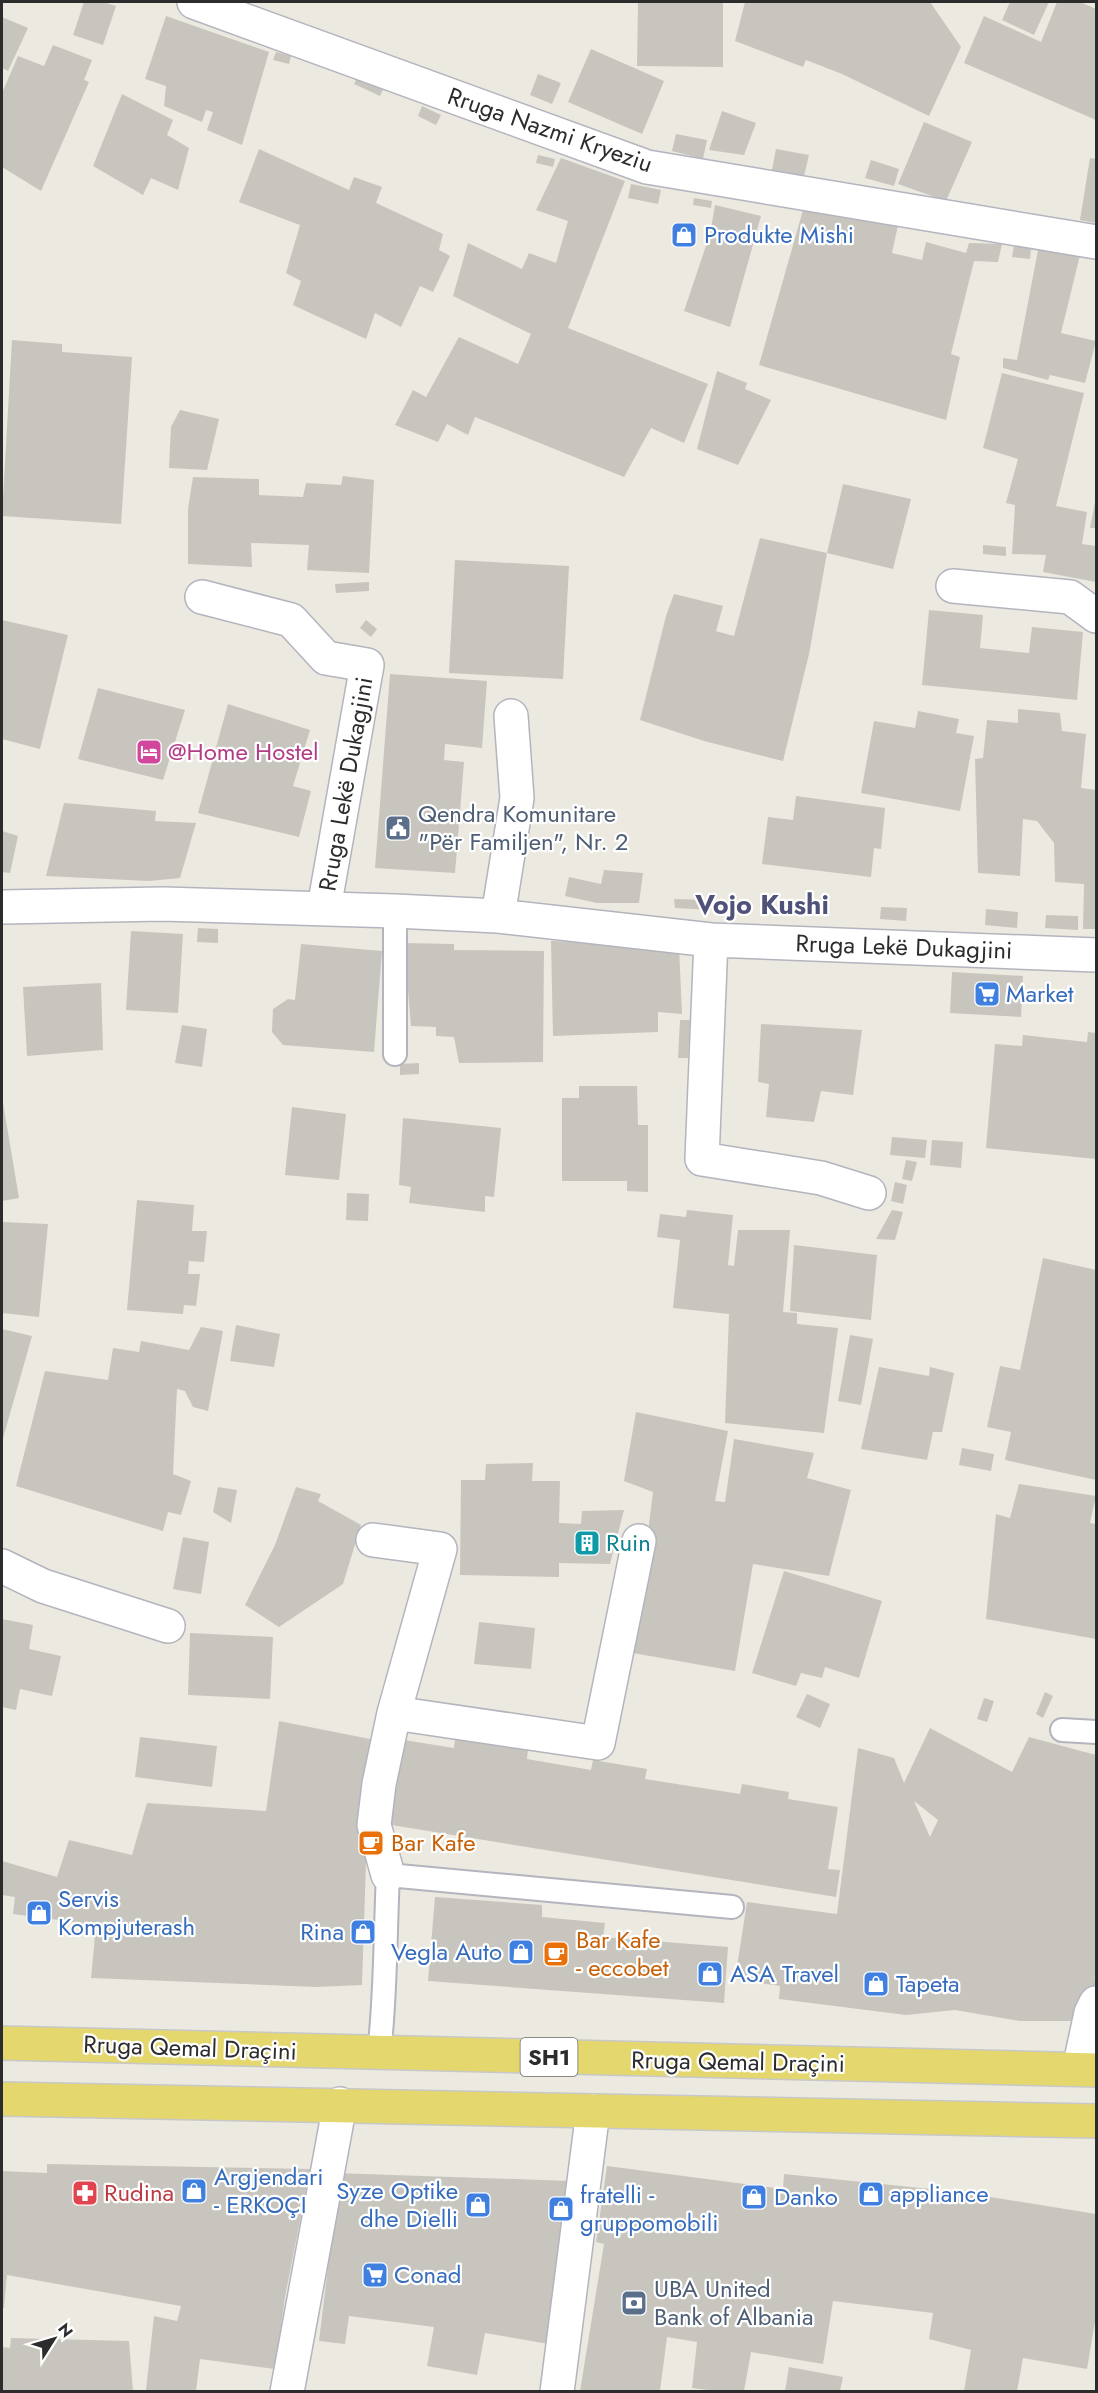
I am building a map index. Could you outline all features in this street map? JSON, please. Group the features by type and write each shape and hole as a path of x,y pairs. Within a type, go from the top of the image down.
{"main road":[{"name":"Rruga Qemal Draçini","path":"2,2043 1088,2070"},
{"name":"SH1","path":"2,2099 1096,2121"}],"street":[{"name":"Rruga Nazmi Kryeziu","path":"194,2 647,167 1096,242"},
{"path":"953,586 1070,597 1096,616"},
{"name":"Rruga Lekë Dukagjini","path":"202,597 291,620 326,658 367,665 324,908"},
{"path":"498,916 517,798 511,716"},
{"name":"Rruga Lekë Dukagjini","path":"2,907 163,904 395,911 498,916 711,940 1096,955"},
{"path":"711,940 702,1159 821,1178 868,1193"},
{"path":"373,1540 440,1548 394,1713 379,1784 374,1825 388,1875"},
{"path":"394,1713 598,1743 639,1541"},
{"path":"2,1566 43,1586 168,1626"},
{"path":"1088,2070 1091,2013 1096,2003"},
{"path":"287,2391 340,2104"},
{"path":"557,2391 593,2111"}],"lane":[{"path":"395,911 395,1054"},
{"path":"1062,1730 1096,1732"},
{"path":"379,2053 385,2002 383,1970 388,1875 732,1907"}],"building":[{"path":"84,2 103,2 116,6 103,45 73,35"},
{"path":"638,2 723,2 723,67 637,66"},
{"path":"745,2 930,2 961,47 929,116 842,74 806,60 803,67 735,41"},
{"path":"1010,2 1049,2 1034,35 1002,20"},
{"path":"1057,2 1080,2 1096,9 1096,120 964,63 984,16 1041,42"},
{"path":"166,16 269,52 242,145 207,130 213,112 206,110 202,122 164,106 166,86 145,79"},
{"path":"2,17 28,28 8,71 2,68"},
{"path":"53,45 92,60 84,80 89,82 41,191 2,167 2,93 18,56 44,66"},
{"path":"591,49 664,81 642,134 568,102"},
{"path":"276,52 291,56 289,64 273,60"},
{"path":"538,74 561,83 552,104 530,95"},
{"path":"358,76 384,87 380,96 354,84"},
{"path":"122,94 173,120 167,135 189,148 178,190 151,178 143,195 93,166"},
{"path":"422,106 441,115 436,125 418,116"},
{"path":"722,111 756,123 744,155 709,150"},
{"path":"924,122 972,142 946,201 898,184"},
{"path":"676,134 707,140 703,159 672,151"},
{"path":"259,149 349,190 354,177 382,187 376,203 443,234 439,250 450,256 433,292 420,286 401,327 375,313 366,339 293,305 301,281 286,273 300,225 239,202"},
{"path":"776,149 809,155 804,176 772,170"},
{"path":"538,155 555,159 553,167 536,163"},
{"path":"561,158 625,181 568,328 708,384 684,443 651,428 624,477 475,417 468,435 447,424 438,442 395,425 413,390 426,397 459,337 518,364 531,334 453,296 468,243 522,269 529,253 556,263 568,221 536,210"},
{"path":"1090,158 1096,159 1096,223 1080,220"},
{"path":"871,160 899,169 894,186 865,178"},
{"path":"631,184 661,190 658,204 628,198"},
{"path":"694,198 712,201 711,208 693,205"},
{"path":"715,205 761,216 730,327 684,311 710,234"},
{"path":"803,210 898,225 892,253 922,260 926,242 966,253 969,243 1002,244 998,262 974,261 951,354 960,357 946,420 759,365"},
{"path":"1039,245 1081,251 1061,333 1096,341 1085,383 1050,375 1048,380 1003,368 1003,358 1017,360"},
{"path":"1014,246 1031,249 1030,259 1012,257"},
{"path":"12,340 62,344 62,352 132,357 121,524 2,516"},
{"path":"717,371 747,383 745,389 771,400 738,465 697,449"},
{"path":"1002,373 1084,393 1056,506 1087,512 1082,544 1096,546 1096,582 1043,572 1046,555 1012,554 1015,505 1006,503 1018,459 983,448"},
{"path":"180,410 219,419 207,470 169,468 171,427"},
{"path":"343,476 374,480 369,573 307,570 309,545 251,543 252,567 188,564 188,509 193,477 259,479 259,495 303,497 306,483 341,485"},
{"path":"843,484 911,499 893,569 827,553"},
{"path":"1095,502 1096,528 1090,528"},
{"path":"760,538 827,553 809,654 783,761 704,741 640,720 666,616 674,594 723,606 716,631 734,636"},
{"path":"983,545 1006,547 1006,556 983,554"},
{"path":"455,560 569,566 563,679 449,673"},
{"path":"369,582 369,591 336,593 335,584"},
{"path":"929,610 983,615 980,648 1029,653 1032,627 1083,632 1077,700 922,685"},
{"path":"2,620 68,635 40,749 2,739"},
{"path":"366,620 377,629 371,637 360,628"},
{"path":"390,674 487,681 482,748 445,744 444,760 464,762 455,873 375,868"},
{"path":"98,688 185,710 163,780 78,759"},
{"path":"228,704 310,730 293,786 311,791 299,837 198,813"},
{"path":"1018,709 1060,713 1062,731 1086,734 1081,788 1096,790 1096,929 1083,929 1084,884 1055,882 1054,843 1037,821 1023,819 1020,876 978,873 975,759 983,758 987,720 1018,723"},
{"path":"918,711 959,719 956,733 974,736 960,811 861,793 874,721 915,728"},
{"path":"796,796 885,808 881,849 874,848 871,877 762,864 768,817 793,820"},
{"path":"64,803 156,811 155,821 196,823 180,878 149,881 46,876"},
{"path":"2,831 18,836 10,873 2,872"},
{"path":"604,870 643,873 639,903 597,903 565,896 569,877 601,884"},
{"path":"674,899 711,900 711,910 675,908"},
{"path":"881,907 907,908 906,921 880,919"},
{"path":"986,909 1018,912 1017,928 985,925"},
{"path":"1046,915 1078,916 1078,930 1045,928"},
{"path":"198,928 218,929 218,943 197,942"},
{"path":"131,931 183,934 178,1013 126,1010"},
{"path":"551,941 679,946 682,1014 658,1012 658,1032 553,1036"},
{"path":"404,943 454,944 454,950 544,951 543,1062 459,1063 454,1037 436,1036 436,1027 411,1026"},
{"path":"301,944 382,951 374,1052 283,1045 272,1032 273,1009 288,999 295,1000"},
{"name":"Market","path":"952,972 1023,976 1021,1017 950,1013"},
{"path":"101,983 103,1050 27,1056 23,987"},
{"path":"680,1020 690,1020 688,1058 678,1058"},
{"path":"761,1024 862,1030 853,1095 821,1091 814,1122 766,1117 769,1084 758,1082"},
{"path":"182,1025 207,1029 202,1067 175,1063"},
{"path":"1088,1032 1096,1033 1096,1159 986,1148 995,1044 1022,1046 1023,1035 1087,1042"},
{"path":"419,1063 419,1074 400,1075 400,1064"},
{"path":"579,1086 637,1086 638,1125 648,1125 648,1192 627,1191 627,1181 562,1181 562,1098 579,1098"},
{"path":"2,1097 19,1198 2,1201"},
{"path":"292,1107 346,1114 339,1180 285,1175"},
{"path":"403,1118 501,1128 494,1197 485,1196 485,1212 409,1203 411,1187 399,1185"},
{"path":"892,1137 927,1140 925,1158 890,1155"},
{"path":"932,1140 963,1142 961,1168 930,1165"},
{"path":"906,1160 917,1162 912,1181 902,1179"},
{"path":"895,1182 907,1185 903,1204 891,1201"},
{"path":"347,1193 369,1194 368,1221 346,1220"},
{"path":"137,1200 194,1205 192,1231 207,1231 204,1262 189,1261 188,1274 200,1274 196,1306 184,1305 183,1314 127,1310"},
{"path":"687,1210 733,1215 728,1265 734,1266 738,1230 790,1230 783,1312 797,1313 797,1324 838,1328 824,1433 725,1423 729,1314 673,1308 680,1240 657,1237 660,1214 686,1217"},
{"path":"892,1210 903,1212 895,1240 876,1239"},
{"path":"2,1222 48,1224 39,1317 2,1313"},
{"path":"794,1245 877,1255 871,1320 790,1311"},
{"path":"1043,1258 1096,1270 1096,1480 1005,1460 1011,1432 987,1427 1000,1366 1020,1370"},
{"path":"236,1325 280,1334 274,1367 230,1361"},
{"path":"201,1327 223,1331 208,1411 193,1407 185,1391 177,1389 173,1474 191,1481 181,1515 168,1512 163,1531 16,1486 45,1371 108,1380 113,1348 139,1352 141,1341 189,1350"},
{"path":"2,1329 32,1336 2,1442"},
{"path":"850,1335 873,1339 861,1405 838,1401"},
{"path":"879,1367 929,1376 930,1367 954,1373 942,1432 933,1432 927,1460 861,1449"},
{"path":"636,1412 728,1431 715,1501 725,1502 734,1439 814,1453 807,1478 851,1490 829,1576 753,1564 735,1671 633,1653 653,1492 624,1481"},
{"path":"962,1448 994,1454 991,1471 959,1465"},
{"path":"533,1463 532,1481 560,1481 559,1523 581,1524 582,1511 624,1510 610,1564 559,1563 559,1577 460,1575 461,1480 485,1480 486,1464"},
{"path":"1019,1484 1096,1496 1090,1523 1096,1524 1096,1639 986,1619 996,1514 1010,1518"},
{"path":"218,1487 237,1490 231,1523 213,1512"},
{"path":"296,1487 321,1494 318,1501 361,1525 343,1584 279,1627 245,1605 275,1545"},
{"path":"183,1537 209,1542 201,1594 173,1589"},
{"path":"784,1571 882,1601 859,1678 825,1667 822,1678 801,1673 796,1686 752,1673"},
{"path":"2,1619 33,1625 29,1649 61,1656 52,1696 20,1689 16,1710 2,1707"},
{"path":"479,1622 535,1628 531,1669 474,1664"},
{"path":"190,1633 273,1637 270,1699 188,1695"},
{"path":"1045,1692 1053,1696 1043,1718 1036,1714"},
{"path":"807,1694 830,1704 820,1728 796,1717"},
{"path":"984,1698 994,1701 987,1722 977,1719"},
{"path":"279,1721 370,1739 362,1985 316,1987 91,1978 96,1925 13,1914 15,1897 2,1895 2,1861 57,1877 69,1840 132,1855 147,1803 266,1811"},
{"path":"930,1728 1012,1772 1029,1737 1096,1755 1096,1975 1094,1978 1096,1978 1096,1986 1079,2021 1020,2021 955,2010 906,2015 779,1999 780,1986 735,1979 747,1902 837,1914 858,1748 894,1758 904,1783","holes":["914,1801 938,1820 930,1837"]},
{"path":"140,1737 217,1746 212,1787 135,1777"},
{"path":"455,1738 528,1750 527,1759 591,1770 593,1760 647,1769 645,1779 740,1794 742,1784 789,1792 788,1799 838,1807 828,1869 840,1870 836,1897 379,1823 383,1800 394,1803 404,1740 454,1748"},
{"path":"435,1897 542,1905 542,1917 605,1923 603,1937 728,1947 724,2003 428,1981"},
{"path":"47,2164 310,2169 285,2297 275,2369 200,2359 196,2391 146,2390 154,2316 177,2321 181,2306 7,2275 4,2308 2,2307 2,2171 47,2173"},
{"path":"607,2166 783,2189 784,2174 960,2192 1096,2214 1096,2316 1087,2369 1023,2358 1017,2391 964,2391 971,2350 929,2339 933,2313 833,2301 823,2364 751,2352 744,2391 692,2388 697,2342 667,2337 660,2391 580,2391 604,2244 596,2242"},
{"path":"335,2173 571,2181 549,2344 485,2333 477,2375 427,2366 434,2327 349,2316 345,2344 319,2341 332,2234"},
{"path":"11,2338 129,2341 133,2391 2,2391 2,2347 10,2348"},
{"path":"789,2367 843,2377 840,2391 785,2391"}],"place":[{"name":"Produkte Mishi","path":"684,235"},
{"name":"@Home Hostel","path":"149,752"},
{"name":"Qendra Komunitare \"Për Familjen\", Nr. 2","path":"398,828"},
{"name":"Market","path":"987,994"},
{"name":"Ruin","path":"587,1543"},
{"name":"Bar Kafe","path":"371,1843"},
{"name":"Servis Kompjuterash","path":"39,1913"},
{"name":"Rina","path":"363,1932"},
{"name":"Vegla Auto","path":"521,1952"},
{"name":"Bar Kafe - eccobet","path":"556,1954"},
{"name":"ASA Travel","path":"710,1974"},
{"name":"Tapeta","path":"876,1984"},
{"name":"Argjendari - ERKOÇI","path":"194,2191"},
{"name":"Rudina","path":"85,2193"},
{"name":"appliance","path":"871,2194"},
{"name":"Danko","path":"754,2197"},
{"name":"Syze Optike dhe Dielli","path":"478,2205"},
{"name":"fratelli - gruppomobili","path":"561,2209"},
{"name":"Conad","path":"375,2275"},
{"name":"UBA United Bank of Albania","path":"634,2303"}],"district":[{"name":"Vojo Kushi","path":"762,905"}]}
